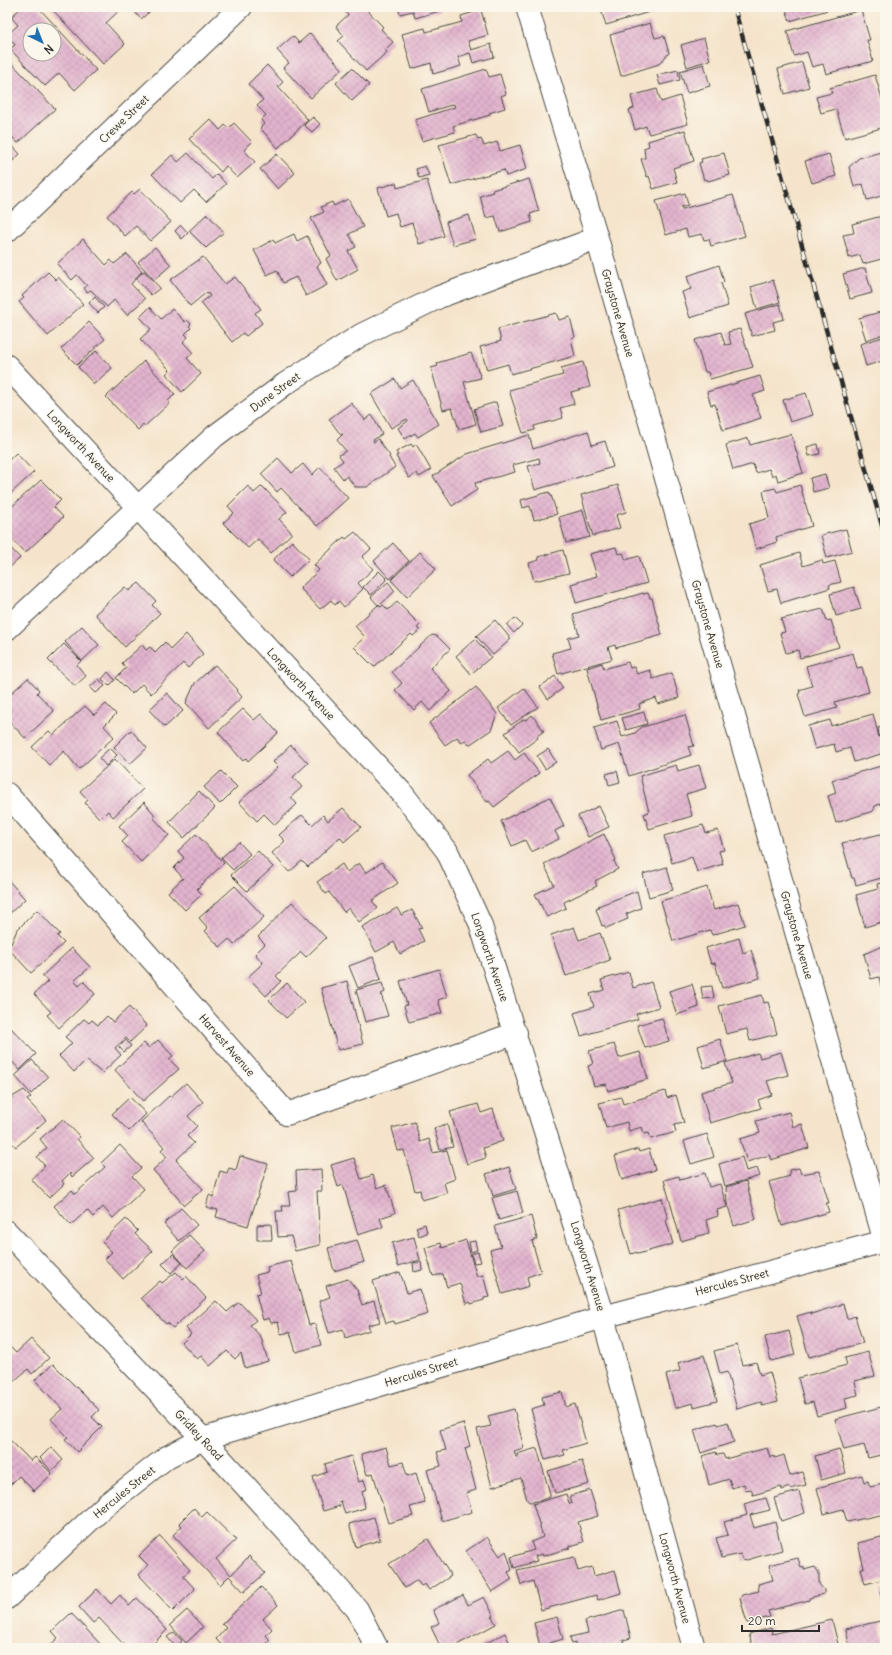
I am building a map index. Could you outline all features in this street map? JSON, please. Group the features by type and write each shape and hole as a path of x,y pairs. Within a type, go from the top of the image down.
{"street":[{"name":"Crewe Street","path":"7,231 241,7"},
{"name":"Graystone Avenue","path":"527,7 597,238 885,1242"},
{"name":"Dune Street","path":"7,629 215,436 285,384 361,335 439,296 597,238"},
{"name":"Longworth Avenue","path":"7,366 402,794 447,851 480,923 516,1033 604,1317 694,1648"},
{"name":"Harvest Avenue","path":"7,794 287,1114 516,1033"},
{"name":"Gridley Road","path":"7,1232 203,1439 357,1609 377,1648"},
{"name":"Hercules Street","path":"7,1598 106,1505 167,1457 203,1439 604,1317 885,1242"}],"building":[{"path":"22,7 38,7 52,22 22,22 22,62 10,49 15,45 7,35 18,25 11,17"},
{"path":"119,7 121,9 106,23 125,44 103,64 51,8"},
{"path":"130,7 155,7 141,19"},
{"path":"341,7 368,7 366,9 383,27 381,29 393,42 385,50 387,52 366,71 338,41 344,36 336,26 348,15"},
{"path":"398,7 439,7 440,11 415,18 413,11 400,14"},
{"path":"600,7 666,7 606,25"},
{"path":"785,7 838,7 790,21"},
{"path":"481,10 488,35 468,41 471,50 491,44 494,57 473,63 470,53 458,57 461,66 433,74 431,63 412,69 402,34 425,28 426,32 462,22 461,16"},
{"path":"861,10 870,40 867,40 873,61 826,74 823,64 812,67 807,52 794,56 787,31"},
{"path":"650,23 655,38 664,36 669,53 659,64 621,76 610,35"},
{"path":"62,33 96,70 75,90 59,73 45,86 22,62 62,62"},
{"path":"310,33 342,69 311,98 283,68 289,63 277,50 293,36 299,43"},
{"path":"704,38 710,60 687,67 681,45"},
{"path":"7,58 55,109 18,143 7,132"},
{"path":"802,62 809,87 785,94 778,69"},
{"path":"704,64 710,86 687,93 680,71"},
{"path":"267,65 283,82 278,87 308,120 278,148 260,128 264,124 261,120 266,115 257,106 263,100 248,84"},
{"path":"352,68 369,85 352,101 336,83"},
{"path":"486,69 489,77 500,74 506,94 501,96 505,108 489,113 490,115 453,126 455,132 422,141 415,120 455,107 454,104 429,112 422,89"},
{"path":"678,70 680,80 660,85 657,75"},
{"path":"875,75 885,109 885,127 845,138 836,109 821,113 816,97 832,93 830,88"},
{"path":"657,89 661,102 680,96 688,124 649,134 646,126 635,130 629,110 634,108 631,96"},
{"path":"313,117 320,124 312,132 304,125"},
{"path":"210,119 220,130 225,125 229,128 234,123 252,142 244,150 255,162 237,178 226,166 221,172 189,139"},
{"path":"685,130 694,161 673,168 677,182 653,189 641,159 645,158 644,148 649,146 648,141"},
{"path":"476,135 478,140 481,139 484,146 497,142 500,151 520,145 527,169 506,176 504,170 451,185 439,145"},
{"path":"7,140 20,154 7,166"},
{"path":"885,151 885,195 867,200 863,184 854,187 849,167 859,158"},
{"path":"188,153 212,179 217,174 226,184 206,202 194,190 180,203 152,174 172,155 178,162"},
{"path":"724,153 730,175 708,181 707,179 704,180 699,163 702,162 701,159"},
{"path":"277,154 295,173 278,189 260,169"},
{"path":"829,154 836,176 812,183 805,161"},
{"path":"425,166 429,175 419,178 416,169"},
{"path":"529,179 539,211 530,214 532,222 500,232 495,216 486,218 480,196 493,192 492,190"},
{"path":"427,180 444,236 419,244 412,223 400,227 396,213 386,216 378,188 396,183 397,188"},
{"path":"140,189 171,222 150,241 136,226 125,236 107,216 132,192 134,194"},
{"path":"685,193 688,205 681,207 682,209 733,195 745,236 711,246 709,239 704,240 702,234 688,237 686,229 666,235 656,201"},
{"path":"348,199 363,227 349,234 356,247 348,251 358,269 337,281 326,259 331,256 311,218 324,212 321,207 332,202 334,206"},
{"path":"207,214 224,232 206,248 189,231"},
{"path":"469,215 476,239 453,245 446,222"},
{"path":"882,216 885,227 885,258 863,264 860,255 849,258 843,235 854,233 852,224"},
{"path":"181,225 188,233 182,239 175,231"},
{"path":"294,234 297,241 307,236 321,263 317,266 327,285 306,296 296,277 283,283 277,270 267,275 254,250 273,240 275,243"},
{"path":"83,239 106,265 111,260 114,264 127,254 142,271 131,284 145,299 127,315 114,300 107,307 91,290 87,292 84,288 87,286 77,275 72,280 57,264"},
{"path":"155,247 171,265 154,280 138,262"},
{"path":"203,257 225,284 235,277 261,309 255,313 262,323 246,336 243,333 232,342 201,303 210,296 207,292 190,306 170,280"},
{"path":"719,265 724,282 721,283 728,306 690,318 682,292 691,289 687,276"},
{"path":"865,268 872,293 850,299 843,274"},
{"path":"144,271 160,288 151,295 137,280 137,277"},
{"path":"48,272 56,280 58,277 83,304 48,336 19,302 24,298 22,296"},
{"path":"885,279 885,291 881,280"},
{"path":"773,280 780,302 757,309 751,287"},
{"path":"95,297 104,307 98,313 89,303"},
{"path":"780,304 784,319 773,322 775,330 752,336 745,314"},
{"path":"150,307 161,319 172,309 185,322 187,320 191,324 189,326 191,328 185,334 188,337 183,342 193,353 187,358 201,374 182,392 166,374 170,370 140,339 151,329 140,317"},
{"path":"884,311 885,334 866,340 859,318"},
{"path":"556,313 559,320 570,317 575,337 571,338 575,356 511,374 508,364 487,370 480,347 501,341 498,329"},
{"path":"89,322 105,339 77,365 61,349"},
{"path":"740,329 753,367 710,379 708,372 705,372 695,340 721,332 725,345 731,344 728,332"},
{"path":"883,337 885,360 866,366 860,344"},
{"path":"96,351 112,368 94,384 78,367"},
{"path":"471,353 481,378 464,382 476,424 459,429 452,408 443,410 431,368 438,366 437,363"},
{"path":"144,361 175,394 168,401 170,403 145,426 143,424 138,430 106,397"},
{"path":"583,362 590,387 571,392 574,404 560,408 563,418 534,426 535,430 523,433 509,390 563,375 561,368"},
{"path":"760,376 765,391 753,395 761,418 723,430 715,404 711,405 707,392"},
{"path":"395,379 400,388 413,380 439,424 418,437 415,433 405,439 398,428 408,421 407,419 391,428 371,394"},
{"path":"806,393 813,415 790,422 783,400"},
{"path":"496,402 503,426 481,432 474,409"},
{"path":"351,403 365,420 372,415 382,434 373,440 374,442 378,439 390,456 389,457 395,467 367,487 355,487 347,476 343,479 334,467 343,461 339,455 346,451 337,440 343,434 341,435 329,419"},
{"path":"588,431 592,445 605,441 613,467 535,490 528,466 540,463 539,458 513,465 515,472 475,483 477,490 452,506 433,476 467,454 529,435 533,449"},
{"path":"791,434 803,473 778,481 776,474 772,476 769,469 756,473 753,464 733,470 726,445 748,438 750,445"},
{"path":"411,444 413,447 416,444 431,470 419,477 417,473 409,478 396,456 398,455 396,452"},
{"path":"818,444 820,454 809,456 807,447"},
{"path":"16,453 34,472 10,494 7,490 7,462"},
{"path":"278,458 292,473 303,464 312,475 320,467 348,498 317,526 281,488 277,492 261,474"},
{"path":"825,474 829,488 813,492 810,478"},
{"path":"41,480 61,500 54,507 63,517 25,553 7,534 7,511"},
{"path":"618,485 626,512 616,515 620,528 593,536 581,495"},
{"path":"800,485 812,526 776,537 777,542 756,549 749,524 769,518 763,491 775,488 777,492"},
{"path":"248,486 254,493 262,486 287,512 279,519 292,533 271,553 258,539 248,548 223,523 234,513 228,506"},
{"path":"549,492 557,514 534,520 530,506 523,508 521,500"},
{"path":"583,510 590,537 566,543 559,517"},
{"path":"846,529 852,551 827,558 821,535"},
{"path":"355,532 371,549 362,557 373,569 358,583 363,589 344,607 339,601 335,605 331,600 320,609 300,588 319,570 314,565 344,537 346,539"},
{"path":"292,541 309,559 290,577 273,560"},
{"path":"393,543 409,561 390,579 374,561"},
{"path":"7,544 20,558 7,570"},
{"path":"616,547 618,554 623,553 626,560 639,556 647,583 576,603 571,584 597,576 590,554"},
{"path":"563,550 569,573 534,581 529,563 539,560 538,557"},
{"path":"420,552 436,569 407,597 391,580"},
{"path":"799,553 803,566 822,560 823,564 835,561 841,582 829,585 830,588 781,603 777,589 768,591 760,565"},
{"path":"379,571 387,579 371,595 363,587"},
{"path":"388,582 395,591 380,605 377,604 371,597"},
{"path":"139,583 156,601 152,605 160,613 125,647 95,614 125,587 129,591"},
{"path":"854,587 861,609 836,616 830,594"},
{"path":"643,593 648,593 650,598 652,598 662,635 616,648 615,645 608,647 612,659 558,674 552,653 571,648 568,638 579,635 573,614"},
{"path":"397,602 420,625 417,628 420,630 413,636 411,634 374,667 354,647 365,637 355,626 378,605 381,607 383,605 388,610"},
{"path":"823,609 827,621 831,620 839,647 800,658 798,650 786,653 780,633 785,632 781,619"},
{"path":"515,618 522,625 514,633 507,625"},
{"path":"495,620 511,639 493,655 476,636"},
{"path":"82,626 99,645 82,661 65,642"},
{"path":"186,634 203,654 188,668 183,663 151,694 142,684 132,694 116,678 126,668 122,663 142,645 146,650 150,647 155,652 165,642 171,649"},
{"path":"432,635 437,636 450,649 430,668 451,691 430,711 422,702 414,710 395,690 402,683 392,672"},
{"path":"475,639 491,657 471,674 456,656"},
{"path":"64,644 81,661 77,665 86,676 75,686 48,660"},
{"path":"853,653 857,668 862,667 869,692 835,702 837,708 805,717 798,694 800,693 799,690 812,686 806,666"},
{"path":"628,662 630,668 634,667 637,674 650,670 653,679 672,673 679,698 658,704 656,698 639,704 640,709 601,720 587,668 602,663 604,669"},
{"path":"215,665 238,690 237,691 242,697 209,728 186,703 195,683"},
{"path":"108,672 115,680 109,686 102,679"},
{"path":"555,676 563,688 548,699 540,687"},
{"path":"28,678 39,690 37,693 54,711 25,738 7,719 12,712 7,707 7,697"},
{"path":"99,679 105,686 96,693 90,687"},
{"path":"476,687 497,714 491,730 469,745 465,740 461,743 457,737 445,745 429,723"},
{"path":"524,688 538,707 511,725 498,708"},
{"path":"167,693 183,711 165,727 149,710"},
{"path":"106,704 116,714 104,726 114,737 79,769 64,751 49,765 32,747 49,731 53,735 85,706 94,715"},
{"path":"243,709 254,720 261,714 278,733 248,761 246,758 243,761 218,732"},
{"path":"644,712 647,724 626,730 622,718"},
{"path":"873,714 879,737 878,728 885,726 885,737 880,738 884,753 854,762 850,748 836,752 834,744 815,749 808,726 830,720 831,726"},
{"path":"532,715 544,731 537,736 538,738 519,752 505,733"},
{"path":"685,715 694,746 688,747 691,755 629,776 619,744 601,750 594,728 617,721 622,737 635,733 642,727"},
{"path":"131,730 147,748 130,764 114,747"},
{"path":"291,745 308,763 293,777 302,787 291,797 297,804 275,825 264,814 257,821 239,802 278,767 273,762"},
{"path":"110,748 117,755 106,766 99,758"},
{"path":"548,749 556,762 545,769 537,756"},
{"path":"508,751 515,760 524,753 539,773 494,807 489,801 487,802 467,775 488,759 491,763"},
{"path":"115,759 143,789 113,817 108,811 100,819 85,803 88,800 80,791"},
{"path":"676,765 678,771 699,765 706,788 686,794 692,816 649,829 644,814 649,812 640,776"},
{"path":"881,766 885,780 885,802 875,806 873,811 836,823 828,796 836,793 832,780"},
{"path":"221,771 237,787 220,804 204,787"},
{"path":"617,771 620,782 609,785 606,774"},
{"path":"199,791 215,808 184,838 169,822"},
{"path":"550,797 564,826 555,831 559,839 531,852 525,840 512,846 501,821"},
{"path":"144,802 155,815 153,817 169,835 141,862 122,842 128,836 119,826"},
{"path":"599,806 609,827 588,837 578,816"},
{"path":"343,808 361,827 344,842 340,837 308,867 302,861 289,872 272,853 285,841 279,835 302,815 312,825 323,815 328,821"},
{"path":"703,825 706,833 718,830 724,850 719,851 723,864 697,872 692,857 672,863 664,836"},
{"path":"885,833 885,877 856,885 854,878 852,878 842,843"},
{"path":"196,834 224,863 197,889 202,894 185,910 168,892 183,878 174,868 184,858 178,851"},
{"path":"604,834 616,860 614,861 618,869 595,881 597,886 564,902 566,908 547,917 535,894 554,885 544,864"},
{"path":"239,842 250,854 233,870 221,858"},
{"path":"258,851 273,867 247,891 231,875"},
{"path":"382,862 398,883 372,901 378,908 359,922 349,908 344,912 329,892 326,894 317,882 342,864 347,872 359,863 366,873"},
{"path":"667,867 673,890 649,897 643,874"},
{"path":"9,881 25,899 7,916 7,883"},
{"path":"885,882 885,921 865,927 856,895 878,889 877,884"},
{"path":"235,886 264,917 234,945 229,939 220,947 205,931 208,928 199,918"},
{"path":"707,887 714,910 738,903 745,925 712,935 710,930 673,941 661,901"},
{"path":"637,891 641,908 626,914 628,919 606,928 604,925 602,926 596,909 599,908 598,906"},
{"path":"292,902 326,938 306,957 301,952 276,976 281,981 266,996 248,977 263,963 255,954 265,944 258,937"},
{"path":"397,908 401,915 412,910 422,928 418,929 424,941 400,954 394,942 376,952 362,927"},
{"path":"37,910 60,934 57,936 64,943 31,973 7,947 11,944 17,930"},
{"path":"574,927 579,940 600,933 610,960 566,976 551,935"},
{"path":"739,938 743,953 751,950 760,978 722,988 715,963 711,964 706,948"},
{"path":"880,947 885,947 885,992 883,993 879,977 871,979 864,954"},
{"path":"72,948 90,967 74,981 79,986 83,981 95,994 59,1028 47,1015 51,1012 34,994 48,981 42,976"},
{"path":"373,957 381,979 358,988 349,966"},
{"path":"439,969 447,997 438,1000 442,1013 409,1022 404,1006 407,1005 400,981"},
{"path":"629,972 633,988 651,982 659,1007 636,1014 638,1019 581,1036 574,1013 594,1007 590,994 604,990 601,980"},
{"path":"347,981 363,1044 338,1050 321,988"},
{"path":"287,983 304,1002 286,1018 269,1000"},
{"path":"382,983 385,992 381,994 388,1016 365,1022 356,990"},
{"path":"692,984 699,1007 677,1015 669,991"},
{"path":"712,986 714,998 703,999 701,987"},
{"path":"762,995 764,1003 768,1002 777,1034 750,1041 747,1029 726,1034 719,1006"},
{"path":"129,1007 147,1026 130,1042 126,1038 115,1048 121,1055 102,1073 86,1060 74,1072 59,1056 72,1043 65,1037 84,1019 89,1023 92,1020 98,1025 107,1016 113,1022"},
{"path":"662,1018 669,1041 645,1048 637,1025"},
{"path":"11,1028 36,1054 20,1070 7,1056 7,1032"},
{"path":"720,1039 727,1061 704,1068 698,1046"},
{"path":"126,1040 131,1046 124,1052 119,1047"},
{"path":"158,1040 173,1056 169,1059 179,1069 143,1101 115,1070 144,1043 149,1048"},
{"path":"614,1044 619,1058 640,1052 648,1079 608,1091 606,1084 594,1086 588,1066 593,1064 589,1051"},
{"path":"781,1052 788,1075 767,1081 772,1095 758,1100 761,1108 710,1123 701,1092 732,1083 725,1063 758,1053 760,1058"},
{"path":"32,1060 48,1077 31,1094 15,1076"},
{"path":"186,1083 203,1102 188,1116 197,1126 187,1136 194,1143 176,1160 203,1189 184,1205 153,1170 167,1157 161,1150 164,1147 141,1122 169,1096 170,1097"},
{"path":"24,1090 31,1097 27,1100 46,1120 16,1147 11,1142 7,1145 7,1100"},
{"path":"665,1091 667,1098 676,1095 684,1123 674,1125 676,1132 651,1139 649,1133 644,1134 642,1127 629,1131 627,1122 606,1128 599,1103 621,1097 623,1104"},
{"path":"130,1097 146,1114 129,1131 112,1114"},
{"path":"478,1104 481,1113 493,1109 503,1141 483,1148 486,1158 467,1164 450,1112"},
{"path":"789,1112 793,1127 802,1124 809,1148 771,1160 769,1155 747,1162 740,1139 760,1133 756,1121"},
{"path":"63,1119 80,1137 77,1139 94,1158 72,1177 70,1173 62,1181 64,1184 49,1198 31,1179 45,1166 37,1157 47,1148 40,1139"},
{"path":"415,1122 420,1142 429,1139 433,1153 447,1150 455,1179 444,1183 447,1193 422,1200 420,1190 415,1191 404,1150 398,1151 392,1128"},
{"path":"447,1124 453,1147 440,1150 434,1128"},
{"path":"707,1134 714,1157 691,1164 684,1141"},
{"path":"120,1145 141,1168 132,1176 144,1189 113,1218 103,1207 93,1217 87,1210 71,1225 54,1206 72,1190 75,1194 105,1167 101,1163"},
{"path":"638,1149 639,1152 649,1149 655,1170 622,1180 615,1156"},
{"path":"240,1156 268,1164 248,1226 216,1217 218,1210 206,1207 209,1195 213,1197 220,1171 227,1173 229,1168 236,1170"},
{"path":"742,1157 746,1171 757,1168 760,1176 725,1186 719,1164"},
{"path":"354,1158 361,1179 373,1175 377,1188 386,1185 395,1213 380,1218 383,1227 358,1235 343,1185 338,1187 331,1165"},
{"path":"509,1167 516,1189 493,1196 486,1174"},
{"path":"799,1168 801,1174 819,1171 829,1203 826,1203 829,1212 782,1226 769,1182 790,1176 789,1170"},
{"path":"321,1169 322,1191 317,1191 320,1245 295,1251 291,1236 278,1237 276,1211 283,1211 282,1206 290,1206 288,1192 297,1191 296,1171"},
{"path":"705,1173 709,1187 720,1184 727,1207 717,1210 718,1216 706,1220 709,1233 681,1241 664,1180 679,1176 680,1180"},
{"path":"746,1181 756,1219 734,1226 727,1203 726,1187"},
{"path":"517,1191 523,1213 499,1220 492,1198"},
{"path":"662,1198 668,1219 666,1220 673,1244 638,1254 637,1252 631,1254 618,1210"},
{"path":"181,1208 197,1225 179,1241 164,1224"},
{"path":"531,1216 537,1239 532,1241 541,1272 527,1277 529,1286 502,1294 490,1250 501,1247 495,1226"},
{"path":"126,1219 138,1231 135,1234 153,1251 123,1279 105,1259 112,1252 102,1242"},
{"path":"271,1224 272,1240 257,1240 257,1225"},
{"path":"425,1224 427,1233 419,1236 416,1227"},
{"path":"189,1235 205,1251 187,1268 172,1251"},
{"path":"414,1237 420,1260 398,1266 392,1243"},
{"path":"357,1240 364,1262 334,1271 328,1248"},
{"path":"466,1240 477,1277 483,1275 489,1297 471,1304 470,1302 466,1304 460,1283 447,1287 443,1274 433,1276 425,1248 441,1243 442,1248"},
{"path":"475,1241 477,1250 471,1252 469,1242"},
{"path":"478,1252 481,1262 474,1263 471,1254"},
{"path":"173,1254 182,1263 171,1273 162,1264"},
{"path":"291,1261 309,1325 315,1324 321,1345 296,1352 290,1332 281,1334 278,1322 271,1323 269,1318 263,1320 256,1294 261,1293 256,1275 268,1272 267,1267"},
{"path":"421,1262 422,1270 414,1272 413,1263"},
{"path":"176,1272 183,1279 186,1276 206,1298 173,1328 168,1323 166,1324 141,1298 160,1281 162,1283"},
{"path":"400,1272 407,1293 420,1289 428,1314 395,1324 394,1321 386,1323 373,1281"},
{"path":"348,1279 357,1290 362,1305 374,1301 380,1322 368,1325 370,1330 345,1338 343,1329 329,1333 319,1301 330,1297 326,1286"},
{"path":"216,1301 227,1312 239,1302 256,1320 250,1325 261,1337 268,1361 245,1368 241,1353 235,1359 227,1351 210,1366 201,1356 197,1359 182,1343 191,1334 186,1328"},
{"path":"843,1304 847,1319 855,1316 863,1343 809,1357 797,1316 811,1312 811,1314"},
{"path":"789,1331 795,1355 771,1361 765,1337"},
{"path":"31,1339 49,1358 32,1374 28,1369 7,1387 7,1349 10,1347 16,1353"},
{"path":"737,1345 743,1365 756,1362 760,1375 770,1372 778,1402 762,1406 761,1402 737,1409 727,1372 720,1374 714,1351"},
{"path":"868,1352 875,1376 855,1381 858,1395 845,1398 847,1408 817,1416 813,1402 805,1404 798,1378 847,1365 845,1358"},
{"path":"704,1355 717,1401 694,1407 693,1403 675,1408 666,1375 680,1371 678,1363"},
{"path":"53,1364 99,1410 92,1417 102,1427 77,1452 65,1439 68,1437 51,1419 62,1409 35,1380"},
{"path":"562,1392 566,1407 575,1404 586,1443 563,1450 565,1455 545,1460 531,1409 544,1405 542,1397"},
{"path":"885,1406 885,1454 868,1458 864,1445 844,1450 835,1419"},
{"path":"514,1409 524,1448 514,1451 516,1457 518,1457 517,1454 537,1448 550,1494 550,1497 539,1501 529,1502 527,1500 521,1478 492,1487 477,1429 491,1426 488,1416"},
{"path":"728,1422 734,1442 701,1453 694,1430 717,1423 718,1425"},
{"path":"463,1423 470,1446 465,1448 476,1490 466,1493 472,1512 442,1521 427,1470 441,1466 437,1452 446,1450 440,1430"},
{"path":"7,1437 31,1461 35,1457 52,1474 34,1491 19,1476 10,1485 7,1482"},
{"path":"51,1447 63,1460 51,1471 40,1458"},
{"path":"386,1447 391,1465 403,1462 407,1476 416,1473 425,1503 410,1507 413,1516 388,1523 373,1473 367,1475 361,1454"},
{"path":"767,1448 770,1457 774,1456 775,1458 784,1455 790,1476 802,1472 806,1485 790,1489 789,1487 782,1490 781,1487 753,1495 751,1489 746,1490 744,1484 732,1488 729,1479 709,1485 702,1456 716,1452 717,1455 723,1454 725,1459"},
{"path":"839,1449 846,1473 821,1480 815,1456"},
{"path":"351,1456 359,1482 364,1480 367,1489 362,1491 365,1508 345,1514 341,1501 338,1502 340,1506 323,1511 313,1477 327,1472 325,1464"},
{"path":"582,1461 589,1484 555,1493 548,1471"},
{"path":"862,1475 864,1482 868,1481 870,1487 883,1484 885,1491 885,1514 847,1522 843,1509 824,1514 817,1488"},
{"path":"590,1490 598,1516 578,1522 584,1542 543,1556 542,1554 535,1556 537,1561 514,1568 511,1557 534,1550 531,1542 543,1537 533,1504 566,1494 569,1503 572,1503 570,1496"},
{"path":"799,1491 805,1513 781,1521 774,1498"},
{"path":"766,1498 770,1510 750,1515 754,1528 775,1522 782,1550 743,1561 741,1554 722,1558 716,1538 728,1535 724,1522 747,1515 744,1504"},
{"path":"194,1508 202,1517 207,1512 236,1540 216,1559 231,1575 249,1556 265,1573 244,1592 229,1576 220,1585 173,1535 182,1526 179,1523"},
{"path":"374,1517 380,1540 356,1547 349,1524"},
{"path":"160,1536 190,1570 183,1576 195,1589 173,1611 139,1575 148,1565 139,1556"},
{"path":"885,1536 885,1579 865,1584 861,1568 864,1568 858,1543"},
{"path":"487,1537 500,1556 506,1551 512,1570 508,1572 512,1579 492,1592 466,1551"},
{"path":"428,1539 451,1576 429,1590 425,1584 421,1586 417,1580 405,1588 389,1564"},
{"path":"574,1557 578,1571 592,1567 594,1576 615,1570 621,1593 598,1600 596,1595 541,1610 533,1581 521,1585 517,1570"},
{"path":"798,1558 801,1568 804,1567 804,1570 815,1567 819,1573 819,1584 824,1590 824,1594 809,1598 809,1600 768,1611 770,1617 747,1623 740,1598 742,1595 759,1591 758,1584 773,1580 769,1565"},
{"path":"261,1587 278,1605 263,1619 272,1629 266,1635 270,1640 267,1643 270,1646 268,1648 237,1648 234,1644 230,1648 224,1648 216,1639 226,1628 222,1624"},
{"path":"97,1589 111,1604 120,1595 129,1606 137,1598 167,1630 155,1642 159,1647 127,1648 99,1618 93,1623 79,1607"},
{"path":"885,1590 885,1610 884,1610 880,1591"},
{"path":"463,1595 468,1605 484,1597 494,1616 492,1617 496,1624 451,1648 441,1648 431,1627 439,1623 433,1610"},
{"path":"187,1610 203,1627 186,1643 170,1625"},
{"path":"624,1610 631,1638 623,1640 625,1648 576,1648 575,1643 572,1644 570,1637 588,1633 585,1621"},
{"path":"71,1613 104,1648 47,1648 58,1638 52,1631"},
{"path":"557,1617 563,1639 540,1646 534,1623"},
{"path":"832,1620 839,1648 753,1648 749,1634 771,1628 772,1634"},
{"path":"880,1621 885,1644 866,1648 850,1648 846,1629"},
{"path":"174,1632 182,1641 176,1647 167,1637"},
{"path":"505,1633 512,1648 477,1648"}],"railway":[{"path":"734,7 885,536"}]}
